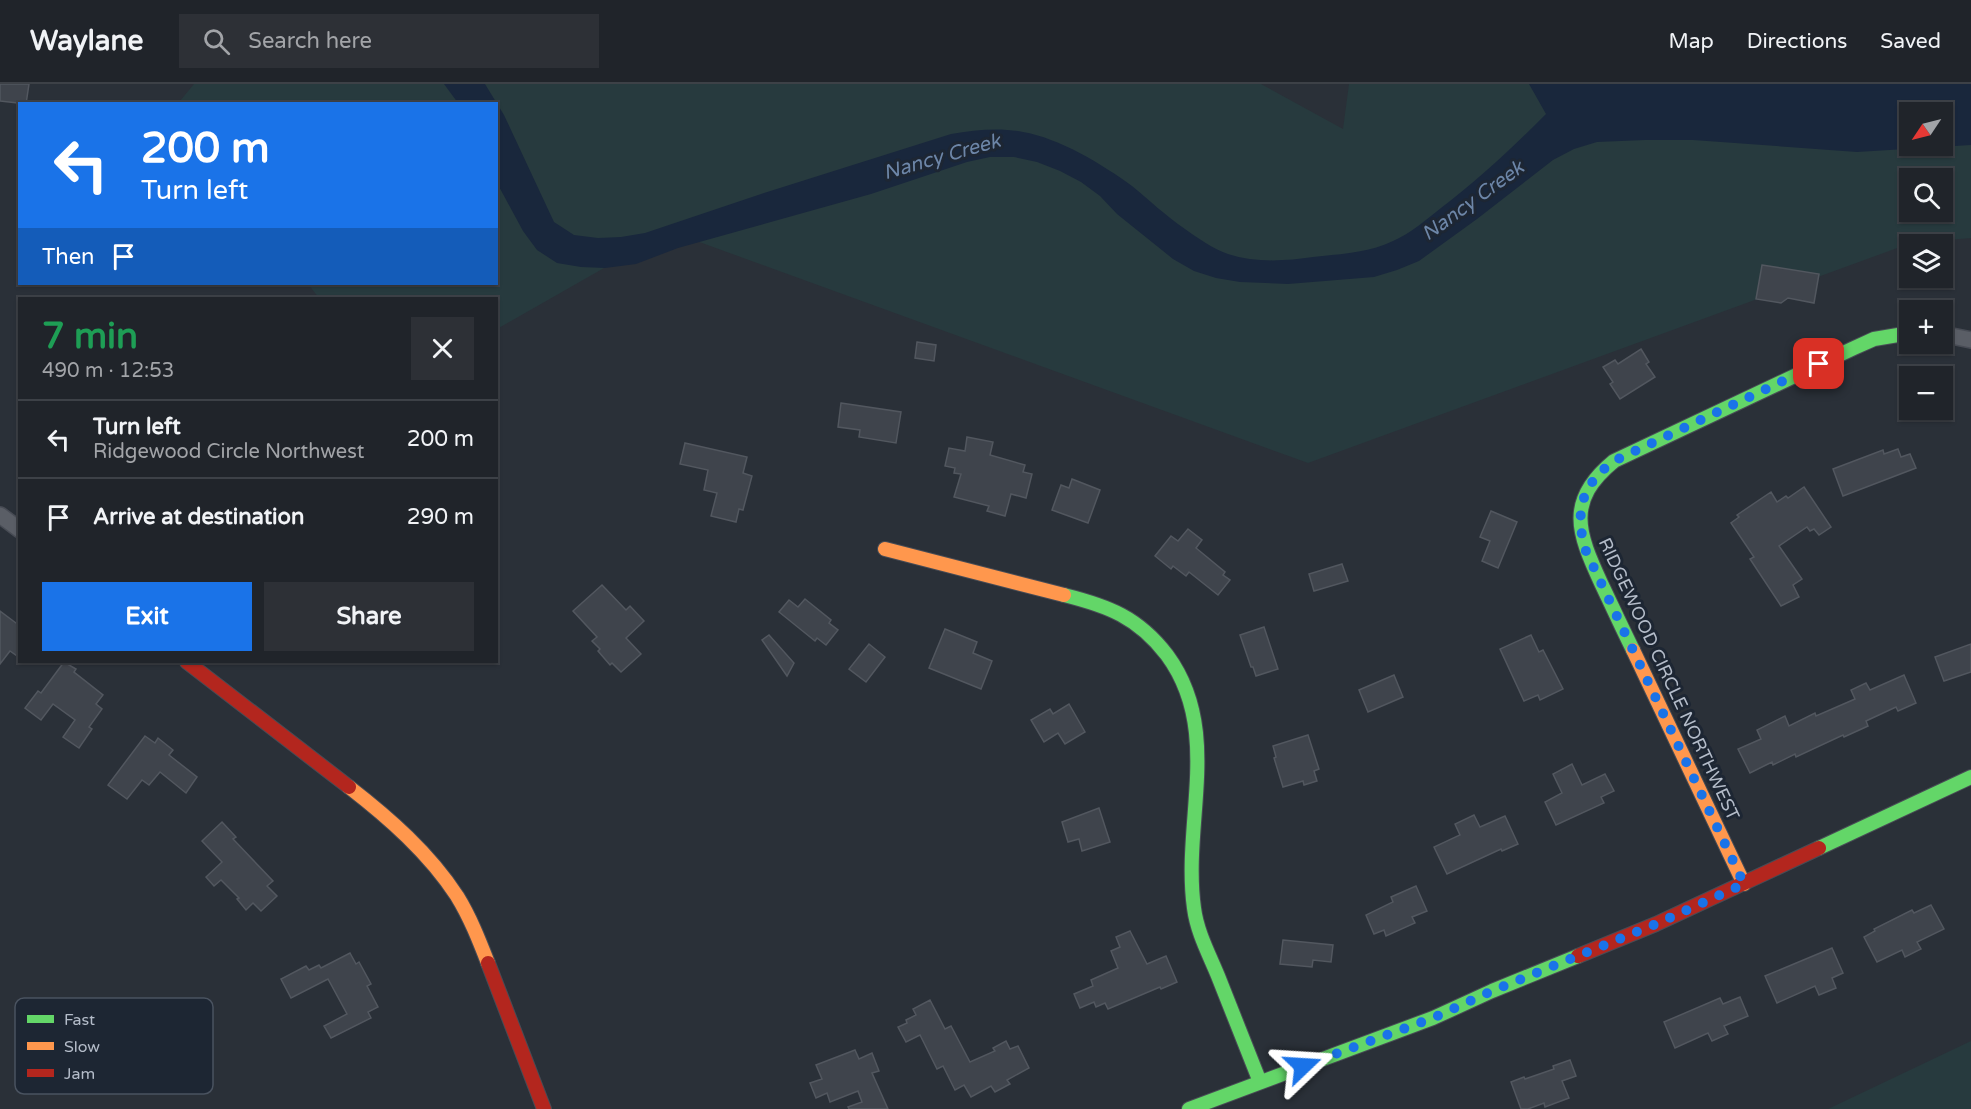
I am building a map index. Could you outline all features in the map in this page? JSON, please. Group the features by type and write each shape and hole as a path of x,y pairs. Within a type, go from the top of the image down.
{"street":[{"name":"RIDGEWOOD CIRCLE NORTHWEST","path":"1744,884 1585,549 1580,528 1581,508 1585,494 1593,480 1614,461 1874,339 1899,335"},
{"path":"1953,336 1971,340"},
{"path":"0,515 18,528"},
{"path":"885,549 1100,604 1140,627 1172,662 1188,694 1197,733 1191,868 1195,910 1203,939 1260,1082"},
{"path":"188,663 380,811 435,866 457,896 473,925 544,1109"},
{"path":"1189,1109 1433,1018 1492,991 1656,924 1971,777"}],"green space":[{"path":"194,84 1261,84 1343,129 1349,84 1971,84 1971,238 1953,240 1953,234 1899,234 1899,247 1308,463 669,231 498,328 498,297 318,297 309,285 498,285 498,102 180,101"},
{"path":"1971,1041 1971,1109 1828,1109"}],"water":[{"path":"444,84 485,84 496,102 457,102"},
{"name":"Nancy Creek","path":"1529,84 1971,84 1971,145 1953,146 1953,102 1899,102 1899,149 1857,152 1693,140 1597,142 1574,149 1553,160 1419,261 1374,277 1288,284 1240,282 1194,271 1173,259 1081,182 1037,162 1014,157 990,157 967,162 871,194 678,248 636,264 605,268 581,267 557,263 537,250 523,231 498,185 498,105 554,222 574,235 598,238 645,233 951,134 996,129 1037,135 1094,161 1132,186 1178,224 1217,250 1249,259 1281,260 1364,251 1400,238 1412,230 1482,174 1546,114"}],"building":[{"path":"0,84 29,84 26,102 0,101"},
{"path":"1762,265 1819,274 1814,303 1788,298 1781,303 1756,299"},
{"path":"917,342 936,345 934,361 915,358"},
{"path":"1641,349 1649,362 1646,364 1655,377 1620,399 1603,367 1615,360 1618,364"},
{"path":"841,403 901,412 896,443 859,437 860,430 838,427"},
{"path":"967,437 993,442 990,455 1025,465 1023,472 1032,474 1026,498 1011,494 1005,516 987,511 989,506 954,497 961,474 954,473 955,468 945,466 949,448 965,451"},
{"path":"685,443 747,457 743,473 752,476 743,510 739,509 736,522 711,516 717,493 704,490 708,470 680,464"},
{"path":"1898,449 1901,457 1910,454 1916,468 1843,496 1833,469 1883,450 1884,454"},
{"path":"1072,479 1100,490 1088,523 1052,510 1061,485 1069,488"},
{"path":"1804,487 1831,527 1819,535 1814,529 1810,531 1807,527 1779,546 1802,579 1793,585 1799,597 1781,606 1750,559 1754,557 1731,523 1739,517 1737,515 1771,492 1777,502 1786,496 1788,498"},
{"path":"1491,511 1517,522 1498,568 1482,561 1490,541 1480,537"},
{"path":"1188,529 1202,540 1196,548 1225,572 1223,575 1230,580 1218,595 1189,572 1186,576 1173,566 1171,569 1155,556 1171,536 1178,541"},
{"path":"1342,564 1348,581 1314,591 1309,574"},
{"path":"602,585 626,610 630,606 644,621 626,638 641,654 621,672 612,663 610,665 598,651 600,649 592,641 597,637 573,611"},
{"path":"805,599 831,620 829,623 838,630 826,645 817,638 815,641 779,612 789,600 798,607"},
{"path":"0,611 18,624 18,657 10,651 0,664"},
{"path":"1264,627 1278,669 1256,676 1240,635"},
{"path":"945,629 977,642 973,653 992,661 981,689 929,668"},
{"path":"769,635 794,663 787,676 762,640"},
{"path":"1531,635 1539,652 1543,650 1563,689 1540,700 1538,695 1524,701 1500,649"},
{"path":"869,644 885,657 866,682 849,669"},
{"path":"1971,644 1971,672 1944,681 1935,657"},
{"path":"63,663 66,663 76,669 74,672 103,695 96,704 102,709 89,727 92,729 79,748 63,737 75,720 53,704 41,720 25,708 38,691 41,693"},
{"path":"1394,675 1403,697 1368,712 1359,690"},
{"path":"1904,675 1916,703 1898,711 1896,707 1866,721 1868,726 1844,737 1843,735 1773,765 1772,762 1750,773 1738,749 1761,739 1757,730 1785,716 1789,726 1815,713 1816,716 1855,699 1851,690 1866,683 1870,690"},
{"path":"1069,704 1085,732 1065,744 1058,733 1044,742 1031,720 1050,709 1053,714"},
{"path":"1308,735 1319,769 1314,771 1317,781 1304,785 1303,781 1283,787 1274,758 1276,757 1273,746"},
{"path":"145,736 155,743 158,738 173,750 169,755 197,777 186,793 160,772 149,785 142,780 127,799 108,785"},
{"path":"1572,764 1582,785 1605,774 1614,791 1601,797 1604,803 1556,825 1545,802 1562,793 1553,774"},
{"path":"1099,808 1110,842 1082,851 1079,839 1068,842 1062,822"},
{"path":"1474,815 1480,827 1505,816 1518,844 1502,851 1501,849 1447,874 1434,847 1460,835 1455,824"},
{"path":"222,822 236,837 233,839 273,881 267,886 277,896 261,911 253,903 246,910 237,899 239,898 221,880 214,886 206,877 222,862 202,841"},
{"path":"1416,886 1427,911 1412,917 1415,923 1386,936 1384,930 1374,934 1366,915 1393,902 1391,897"},
{"path":"1931,905 1944,929 1917,942 1921,949 1905,957 1902,950 1877,962 1864,937 1875,931 1874,929 1912,910 1914,913"},
{"path":"1130,931 1147,964 1166,956 1177,982 1108,1009 1105,1003 1096,1007 1094,1002 1080,1008 1074,994 1093,986 1091,980 1118,968 1111,951 1120,947 1116,937"},
{"path":"1283,940 1333,945 1331,962 1313,960 1312,967 1280,964"},
{"path":"1832,948 1843,973 1832,978 1836,988 1819,995 1815,986 1777,1003 1765,976"},
{"path":"350,953 356,964 359,962 371,984 367,986 378,1007 368,1012 371,1018 331,1038 324,1026 347,1014 328,979 291,998 281,979 306,966 309,970 319,965 321,968"},
{"path":"1740,997 1748,1016 1724,1026 1728,1034 1712,1041 1708,1033 1675,1048 1664,1022 1720,998 1723,1004"},
{"path":"930,1000 945,1029 951,1026 970,1062 995,1051 993,1048 1006,1041 1010,1049 1018,1046 1029,1068 1007,1080 1010,1084 995,1092 991,1086 971,1097 964,1085 955,1090 943,1066 937,1069 920,1035 906,1042 898,1027 916,1015 913,1009"},
{"path":"855,1050 859,1059 872,1053 879,1071 872,1073 888,1109 849,1109 848,1107 862,1102 858,1091 830,1102 827,1093 816,1098 810,1083 822,1079 816,1065"},
{"path":"1570,1060 1576,1076 1562,1081 1569,1098 1545,1107 1544,1103 1521,1109 1511,1082 1554,1069 1553,1066"}],"traffic: fast":[{"path":"1633,650 1593,565 1582,533 1580,518 1582,504 1598,476 1614,461 1854,348 1874,339 1899,335"},
{"path":"1064,595 1108,609 1133,622 1145,631 1167,655 1184,684 1193,714 1197,746 1192,876 1194,908 1204,943 1260,1082"},
{"path":"1819,848 1971,777"},
{"path":"1189,1109 1433,1018 1578,956"}],"traffic: slow":[{"path":"885,549 1064,595"},
{"path":"1633,650 1744,884"},
{"path":"349,787 407,837 446,880 466,912 488,963"}],"traffic: jam":[{"path":"188,663 349,787"},
{"path":"1578,956 1656,924 1819,848"},
{"path":"488,963 544,1109"}],"route":[{"path":"1303,1066 1433,1018 1492,991 1656,924 1744,884 1585,549 1580,528 1581,508 1585,494 1593,480 1614,461 1819,364"}]}
